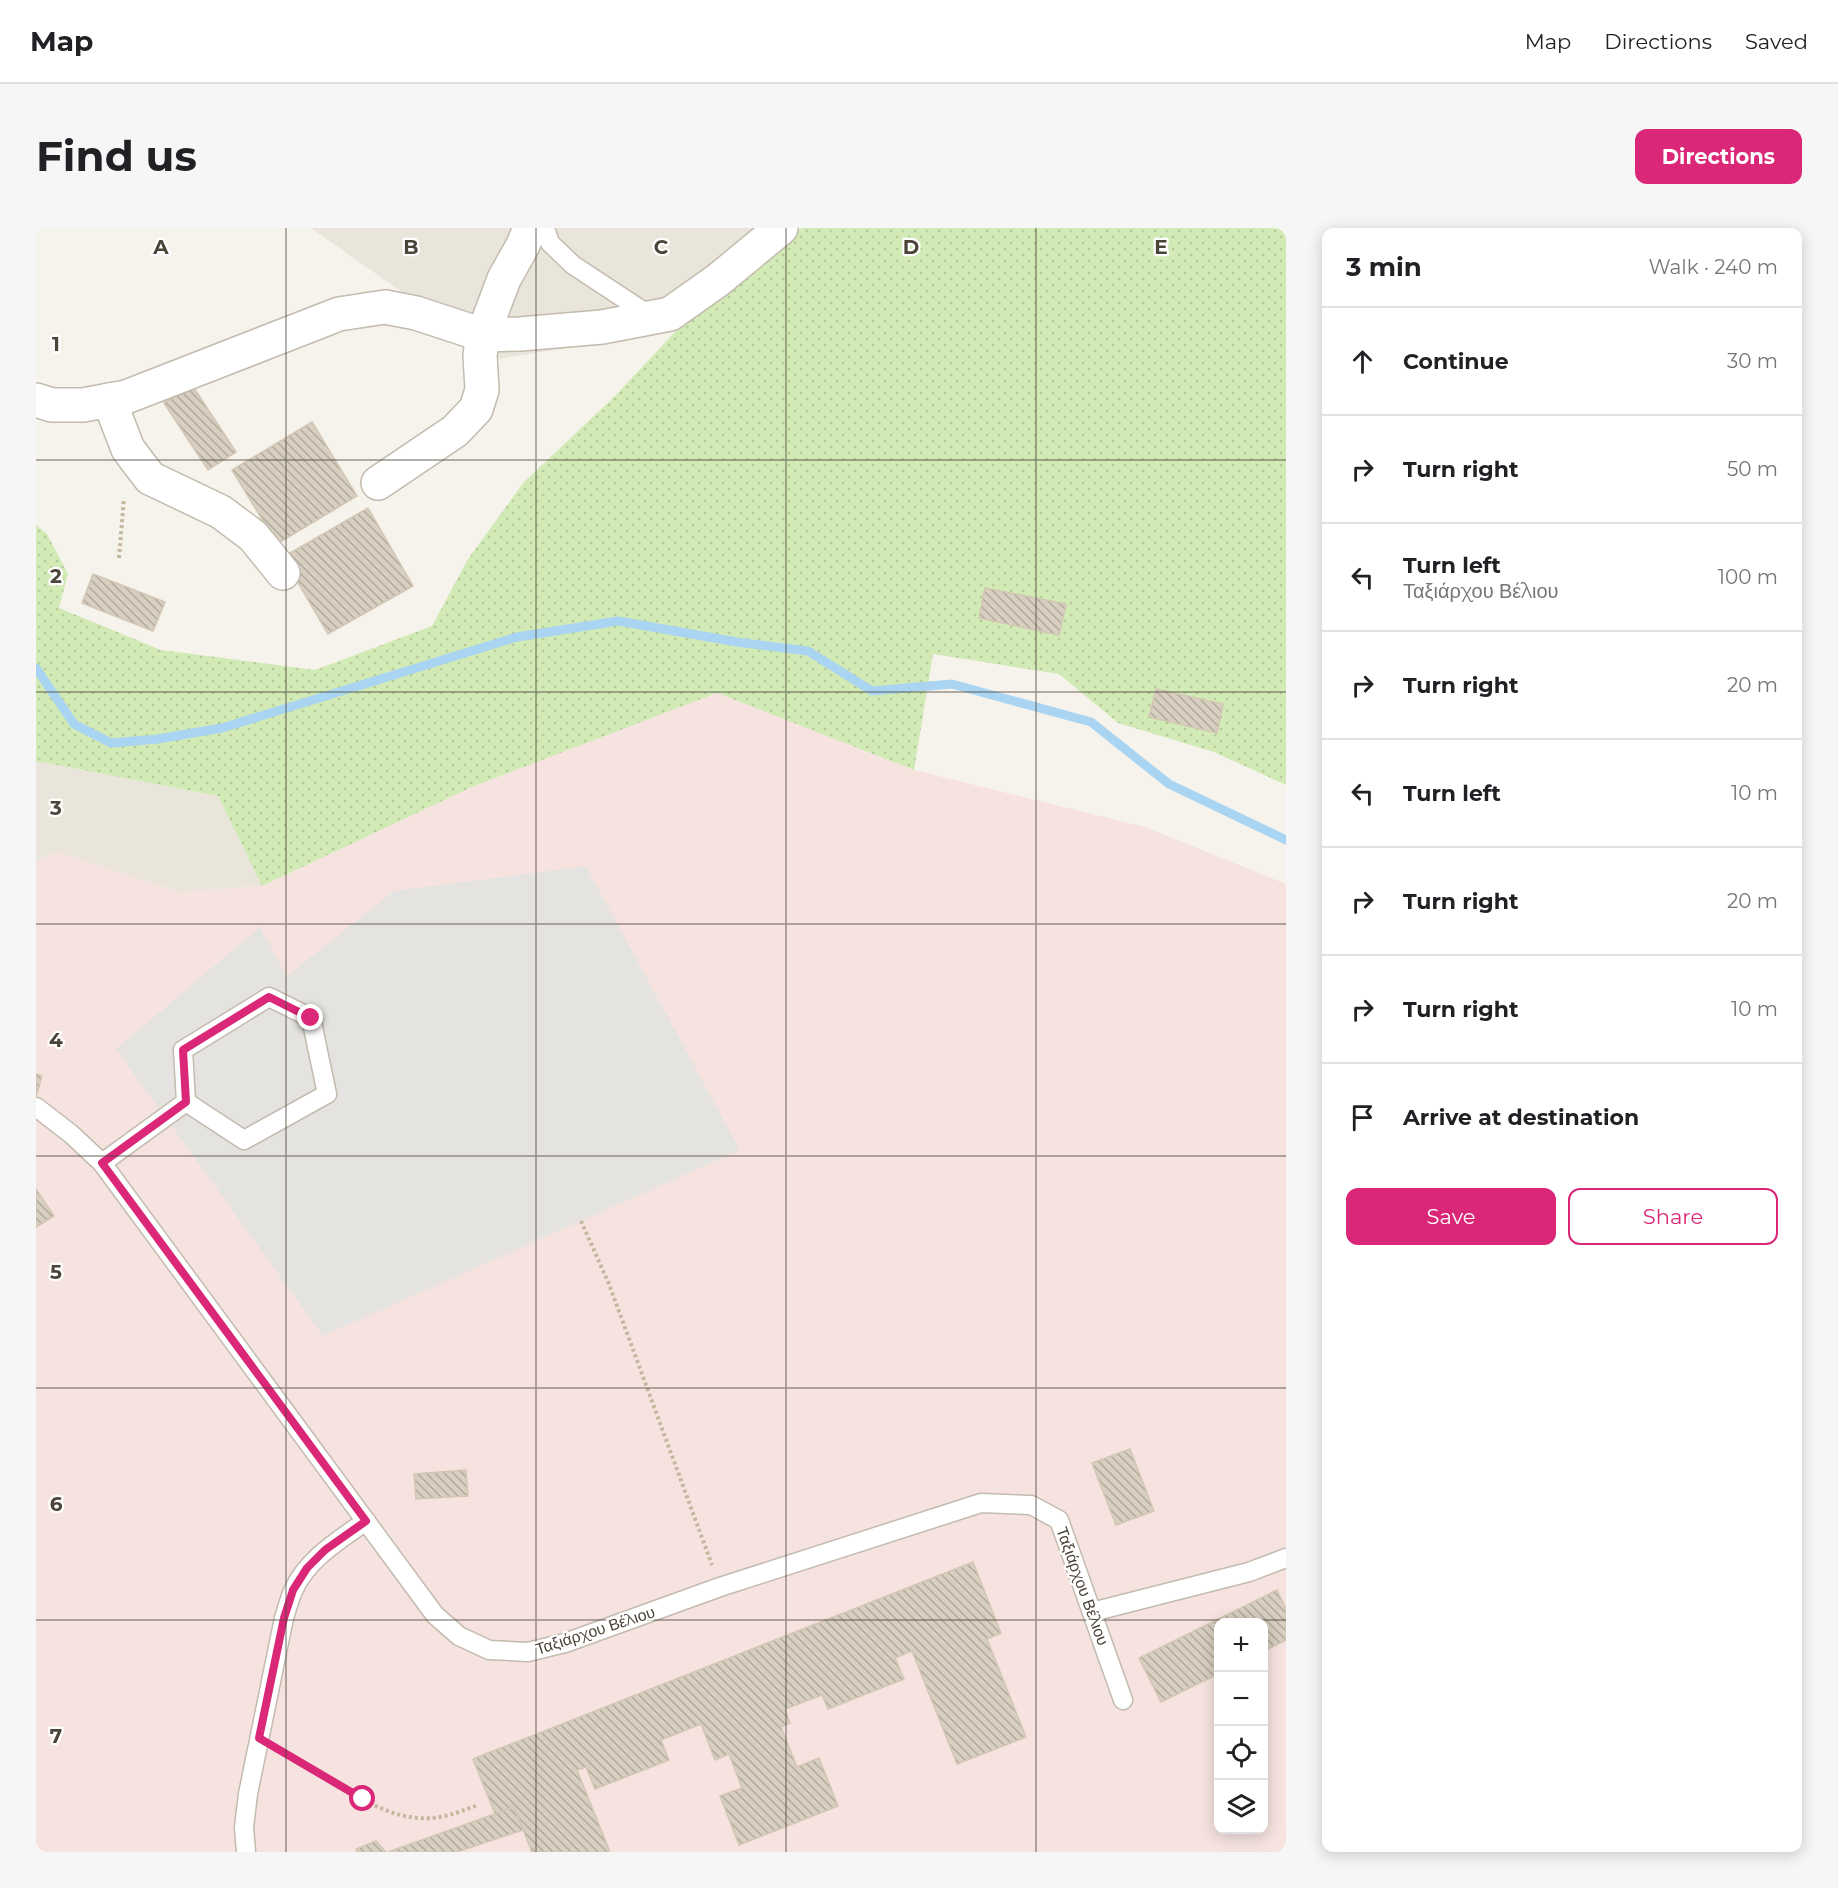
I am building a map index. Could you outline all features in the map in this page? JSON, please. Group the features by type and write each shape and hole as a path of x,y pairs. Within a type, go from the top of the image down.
{"street":[{"path":"378,483 455,431 476,409 482,390 480,355 483,335 504,279 530,228"},
{"path":"36,400 52,405 83,405 126,397 339,314 384,307 416,313 483,335 602,327 653,318 670,314 718,280 781,228"},
{"path":"109,400 128,449 150,478 221,512 253,536 283,573"}],"lane":[{"path":"545,228 550,243 573,265 653,318"},
{"path":"269,997 311,1018 327,1094 244,1140 186,1102 183,1050 269,997"},
{"path":"102,1163 186,1102"},
{"name":"Ταξιάρχου Βέλιου","path":"36,1107 71,1134 102,1163 435,1615 459,1636 489,1650 528,1652 565,1643 720,1587 981,1503 1031,1504 1059,1520 1123,1700"},
{"path":"246,1852 244,1827 248,1794 284,1618 293,1590 307,1568 325,1550 366,1521"},
{"path":"1092,1612 1249,1572 1286,1558"}],"path":[{"path":"119,558 128,449"},
{"path":"581,1221 609,1284 720,1587"},
{"path":"259,1738 390,1813 430,1818 450,1816 478,1805"}],"shaded area":[{"path":"311,228 803,228 676,331 497,359"},
{"path":"717,693 914,770 1145,827 1286,884 1286,1852 36,1852 36,862 57,852 179,892 262,886 474,786"},
{"path":"36,761 218,796 262,886 179,892 57,852 36,862"},
{"path":"586,866 740,1150 323,1336 116,1049 260,927 287,976 394,891"}],"green space":[{"path":"803,228 1286,228 1286,785 1214,752 1118,723 1059,674 933,654 914,770 717,693 474,786 262,886 218,796 36,761 36,525 47,534 68,574 59,608 161,650 315,670 432,626 468,559 524,482 614,397 676,331"}],"building":[{"path":"192,385 236,452 208,470 164,403"},
{"path":"312,422 357,496 277,544 232,470"},
{"path":"368,508 413,586 328,634 283,557"},
{"path":"93,574 165,602 153,631 82,603"},
{"path":"985,588 1066,604 1059,635 979,618"},
{"path":"1156,689 1223,704 1217,733 1149,717"},
{"path":"36,1074 42,1076 36,1097"},
{"path":"36,1189 54,1216 36,1227"},
{"path":"1130,1449 1154,1511 1116,1525 1092,1463"},
{"path":"466,1470 468,1496 416,1499 414,1474"},
{"path":"973,1562 1001,1633 987,1639 1026,1737 957,1764 912,1651 895,1658 904,1679 828,1709 822,1695 785,1709 790,1723 781,1727 797,1767 819,1758 838,1806 739,1845 720,1796 742,1788 729,1754 715,1760 701,1724 661,1740 669,1760 595,1789 586,1767 577,1770 610,1852 532,1852 514,1807 495,1814 473,1759"},
{"path":"1277,1590 1286,1609 1286,1640 1268,1649 1268,1618 1220,1618"},
{"path":"1214,1621 1214,1676 1161,1702 1139,1658"},
{"path":"514,1807 523,1830 457,1852 388,1852"},
{"path":"376,1841 386,1852 357,1852 356,1849"}],"waterway":[{"path":"36,668 74,724 111,743 158,739 222,728 517,637 618,621 737,642 808,651 872,691 952,684 1091,722 1169,784 1286,840"}],"route":[{"path":"311,1018 269,997 183,1050 186,1102 102,1163 366,1521 325,1550 307,1568 293,1590 284,1618 259,1738 363,1799"}]}
